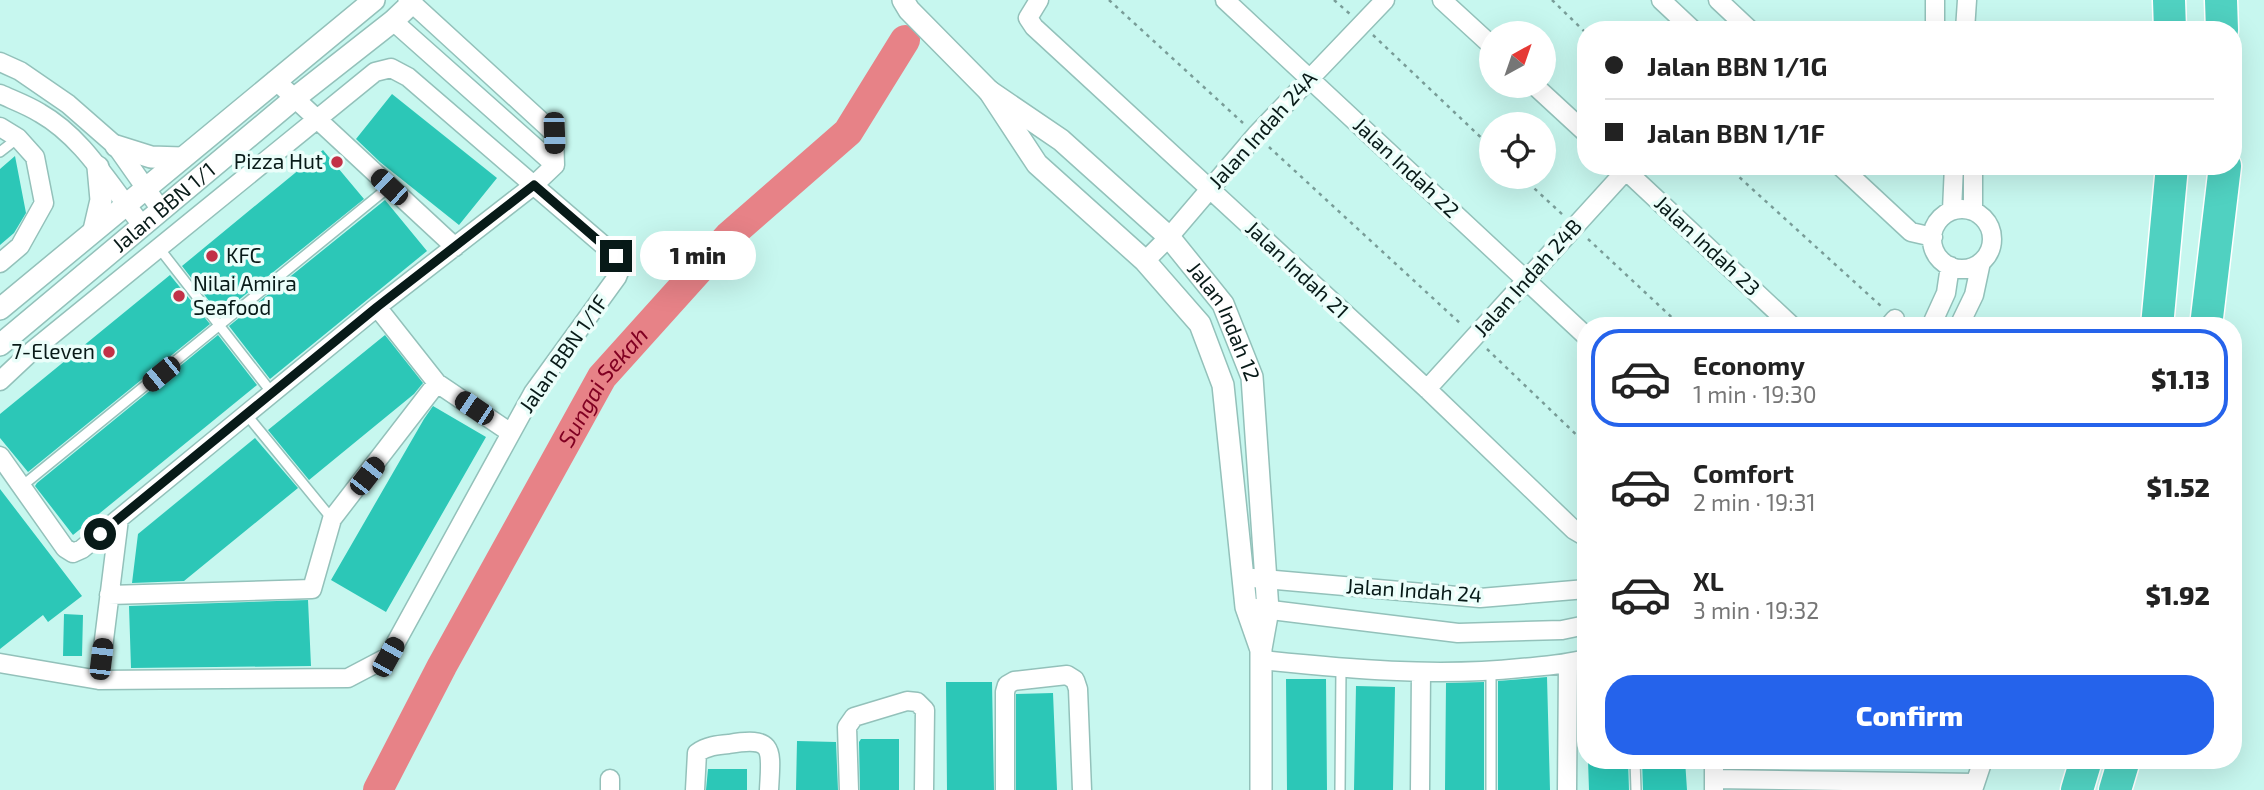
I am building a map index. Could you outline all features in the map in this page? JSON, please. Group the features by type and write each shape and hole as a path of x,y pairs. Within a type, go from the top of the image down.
{"highway":[{"path":"2169,0 2169,21"},
{"path":"2221,0 2222,21"},
{"path":"2158,317 2171,175"},
{"path":"2207,317 2224,175"},
{"path":"2077,790 2084,769"},
{"path":"2115,790 2121,769"}],"street":[{"name":"Jalan Indah 12","path":"903,0 909,10 989,91 1061,140 1169,237 1223,304 1252,377 1268,610 1261,654 1261,790"},
{"name":"Jalan Indah 21","path":"1039,0 1028,18 1034,27 1427,389 1577,532"},
{"name":"Jalan Indah 22","path":"1225,0 1577,327"},
{"name":"Jalan Indah 24A","path":"1145,261 1169,237 1256,135 1385,0"},
{"path":"1442,0 1479,34"},
{"path":"1661,0 1683,21"},
{"path":"1718,0 1740,21"},
{"path":"1935,0 1935,21"},
{"path":"1966,21 1967,0"},
{"name":"Jalan BBN 1/1","path":"0,309 372,1 555,165"},
{"name":"Jalan BBN 1/1","path":"8,338 295,98 393,21 411,2 554,133 555,165"},
{"path":"0,62 20,71 68,104 116,146 160,211"},
{"name":"Jalan BBN 1/1F","path":"0,381 32,351 375,72 391,68 408,77 534,185 616,256 621,267 533,393 388,657 348,678 99,680 0,663"},
{"path":"275,80 455,247"},
{"name":"Jalan Indah 12","path":"989,91 1037,164 1145,261 1200,324 1223,385 1246,607 1261,654"},
{"path":"0,94 41,113 70,136 98,167 142,225"},
{"path":"1548,98 1577,125"},
{"path":"0,127 18,138 35,157 44,203 20,246 0,263"},
{"path":"116,146 151,157 182,158"},
{"path":"0,456 65,548 73,552 82,549 377,307 534,185 555,165"},
{"path":"94,230 101,200 98,167"},
{"name":"Jalan Indah 24B","path":"1427,389 1620,175"},
{"name":"Jalan Indah 23","path":"1633,175 1783,317"},
{"path":"1850,175 1911,232 1933,237"},
{"path":"1952,210 1954,175"},
{"path":"1973,175 1973,211"},
{"path":"1963,317 1974,295 1981,262 1990,248 1991,230 1981,216 1973,211 1952,210 1937,222 1933,237 1934,249 1950,266 1966,268 1981,262"},
{"path":"1935,317 1946,293 1950,266"},
{"path":"377,307 437,383 511,433"},
{"path":"8,338 32,351"},
{"path":"109,595 312,589 332,519 437,383"},
{"path":"99,680 119,519"},
{"name":"Jalan Indah 24","path":"1243,577 1480,598 1577,590"},
{"name":"Jalan Indah 24","path":"1246,607 1458,633 1562,630 1577,627"},
{"path":"1261,654 1342,668 1422,672 1491,671 1577,662"},
{"path":"1567,790 1568,664"},
{"path":"1420,790 1422,672"},
{"path":"1004,790 1007,685 1014,681 1067,675 1075,680 1078,689 1082,790"},
{"path":"849,790 847,727 854,717 907,701 917,702 925,710 924,790"},
{"path":"695,790 697,753 704,748 754,740 764,744 771,754 769,790"},
{"path":"1714,784 1974,787 1980,769"}],"lane":[{"path":"0,152 18,138"},
{"path":"22,486 389,187"},
{"path":"159,248 272,393"},
{"path":"246,414 332,519"},
{"path":"1340,790 1342,668"},
{"path":"1491,671 1491,790"},
{"path":"1635,769 1636,790"}],"path":[{"path":"1109,0 1475,337 1577,435"},
{"path":"1334,0 1479,136"},
{"path":"1552,0 1577,24"},
{"path":"1737,175 1887,317"},
{"path":"1535,189 1671,317"}],"building":[{"path":"392,94 497,178 459,225 380,162 356,139"},
{"path":"323,150 364,199 220,315 182,266"},
{"path":"15,156 26,213 14,233 0,245 0,169"},
{"path":"385,200 427,251 270,379 229,326"},
{"path":"170,275 210,324 28,472 0,438 0,414"},
{"path":"218,335 257,385 73,535 35,486 37,483"},
{"path":"385,335 423,383 414,394 309,480 268,430"},
{"path":"433,406 486,437 386,612 331,580"},
{"path":"255,438 298,488 184,581 132,583 138,534"},
{"path":"0,489 82,596 48,622 43,615 0,649"},
{"path":"308,600 311,666 131,668 129,606"},
{"path":"64,614 83,615 82,656 63,656"},
{"path":"1547,677 1550,790 1498,790 1498,681"},
{"path":"1286,679 1326,679 1327,790 1287,790"},
{"path":"946,682 992,682 994,790 947,790"},
{"path":"1484,682 1484,790 1445,790 1446,683"},
{"path":"1356,686 1395,687 1393,790 1354,790"},
{"path":"1053,693 1057,790 1016,790 1016,694"},
{"path":"861,739 899,739 899,790 860,790"},
{"path":"797,741 836,742 838,790 796,790"},
{"path":"708,769 747,769 747,790 706,790"},
{"path":"1588,769 1628,769 1629,790 1589,790"},
{"path":"1642,769 1686,769 1687,790 1643,790"}],"waterway":[{"name":"Sungai Sekah","path":"378,790 442,666 602,377 729,236 848,132 905,40"}],"place":[{"name":"Pizza Hut","path":"337,162"},
{"name":"KFC","path":"212,256"},
{"name":"Nilai Amira Seafood","path":"179,296"},
{"name":"7-Eleven","path":"109,352"}],"route":[{"path":"100,534 377,307 534,185 616,256"}]}
